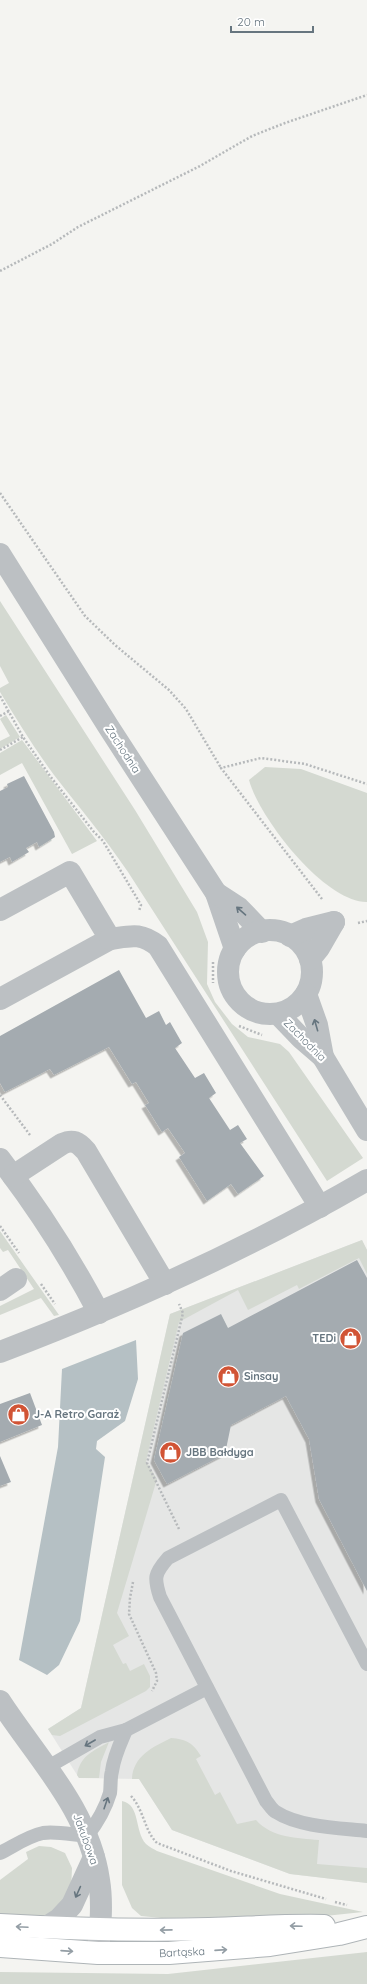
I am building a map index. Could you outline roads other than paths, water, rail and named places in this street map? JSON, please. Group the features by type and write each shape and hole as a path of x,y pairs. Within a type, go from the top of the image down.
{"street":[{"name":"Zachodnia","path":"0,554 108,726 216,893 235,950"},
{"path":"0,910 70,872 110,940"},
{"path":"216,893 239,908 262,932"},
{"path":"334,922 315,954 310,987 306,994 292,1009 278,1014 264,1014 250,1010 239,1001 231,989 228,975 230,962 235,950 243,940 255,933 268,930 298,932 334,922"},
{"path":"298,932 303,947 315,954"},
{"path":"0,999 110,940 138,936 150,940 158,946 320,1207"},
{"path":"306,994 317,1025 324,1057"},
{"name":"Zachodnia","path":"278,1014 301,1038 324,1057 367,1130"},
{"path":"99,1312 74,1266 45,1220 6,1168 45,1155 68,1141 78,1142 86,1151 167,1283"},
{"path":"0,1352 167,1283 320,1207 367,1180"},
{"name":"Jakubowa","path":"0,1701 77,1812 87,1836 100,1882 100,1930 98,1953"},
{"path":"45,1928 59,1919 72,1906 94,1857"},
{"name":"Bartąska","path":"0,1925 100,1930 210,1929 284,1925 365,1928"},
{"name":"Bartąska","path":"0,1946 98,1953 168,1953 231,1949 318,1938 365,1928"}],"lane":[{"path":"367,1664 280,1500 168,1558 159,1568 155,1580 160,1597 266,1801 276,1812 292,1820 331,1828 367,1831"},
{"path":"46,1768 100,1737 126,1730 207,1688"},
{"path":"0,1853 28,1838 43,1833 87,1836 99,1820 110,1792 111,1772 115,1757 126,1730"}],"place":[{"name":"TEDi","path":"351,1338"},
{"name":"Sinsay","path":"229,1376"},
{"name":"J-A Retro Garaż","path":"19,1414"},
{"name":"JBB Bałdyga","path":"171,1452"}]}
